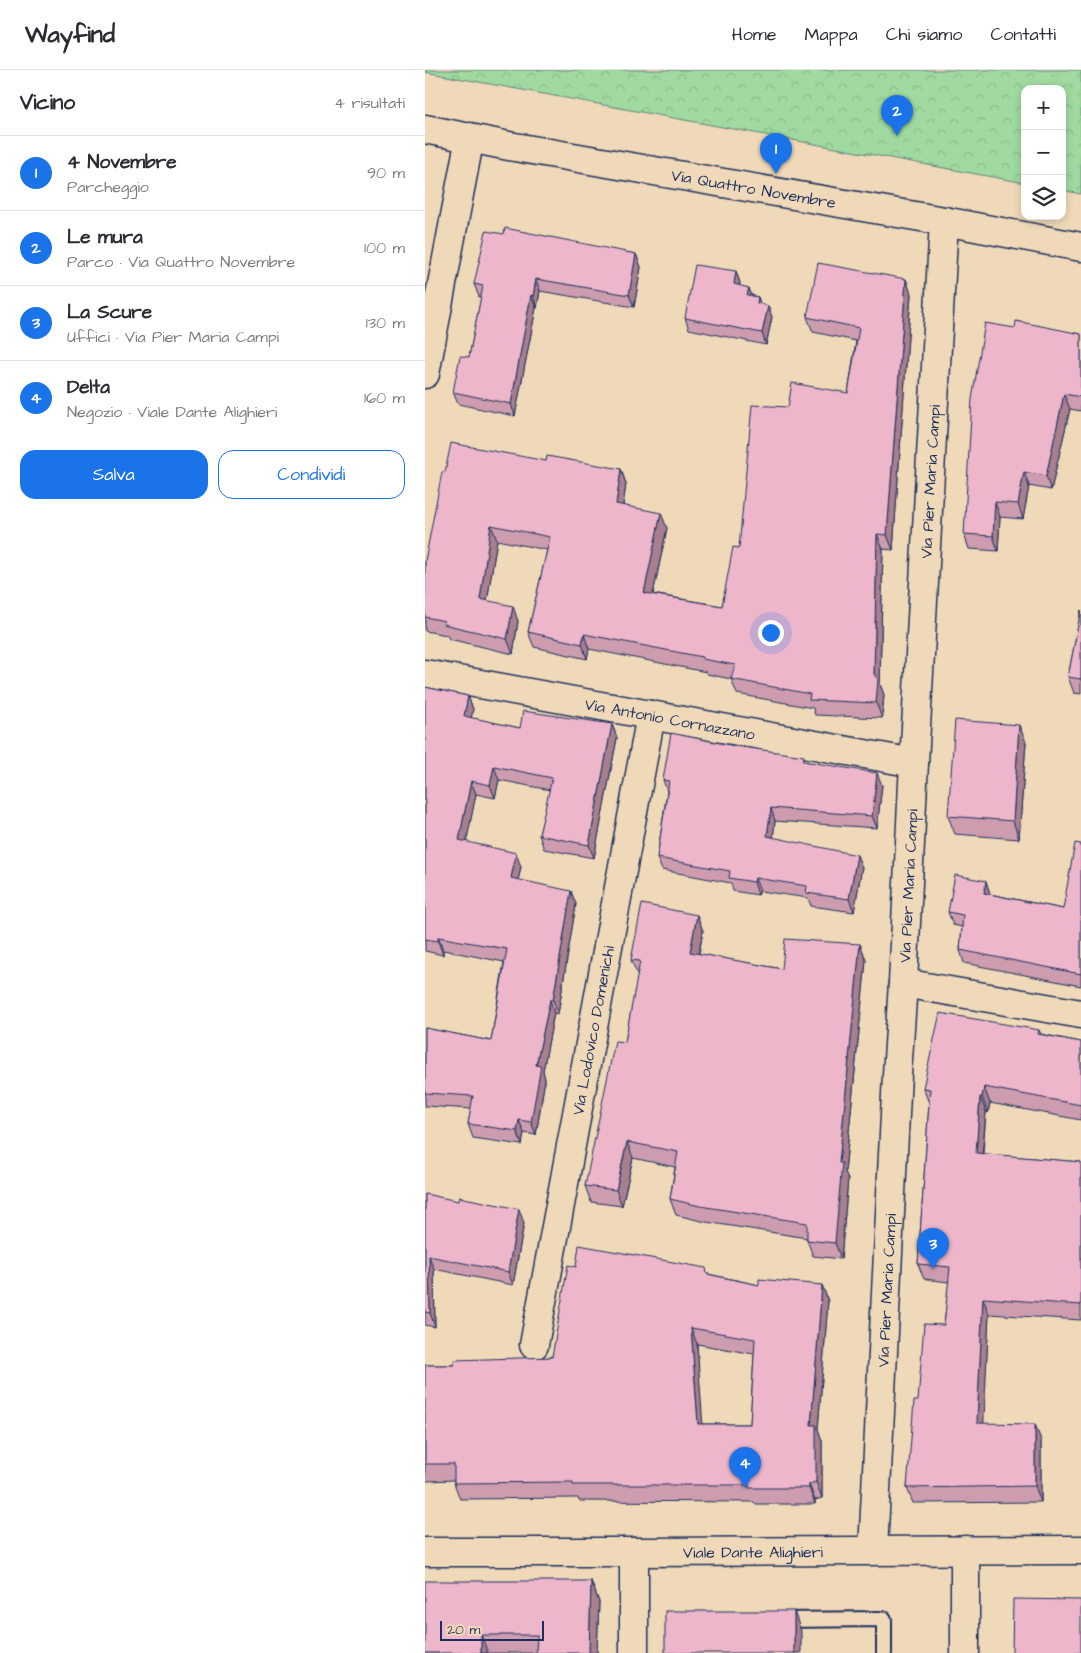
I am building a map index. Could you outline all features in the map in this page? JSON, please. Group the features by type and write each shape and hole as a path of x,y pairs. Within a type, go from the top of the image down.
{"street":[{"name":"Via Quattro Novembre","path":"425,129 509,146 944,221 1081,247"},
{"path":"425,374 470,137"},
{"name":"Via Pier Maria Campi","path":"873,1550 944,221"},
{"name":"Via Antonio Cornazzano","path":"425,674 914,763"},
{"name":"Via Lodovico Domenichi","path":"534,1345 651,715"},
{"path":"903,983 1081,1014"},
{"path":"965,1550 965,1653"},
{"name":"Viale Dante Alighieri","path":"425,1552 1081,1550"},
{"path":"634,1552 634,1653"}],"lane":[{"path":"765,1620 884,1619 884,1653"}],"green space":[{"path":"425,70 1081,70 1081,194 1066,191 1066,85 1021,85 1021,182 425,72"}],"building":[{"path":"505,228 636,254 629,295 536,279 533,296 531,295 511,404 453,392 460,356 469,357 483,286 474,284 486,231 504,234"},
{"path":"818,263 906,279 887,535 877,534 874,674 878,680 876,703 809,700 810,694 731,679 735,665 702,659 702,657 584,634 582,644 528,632 550,537 491,525 480,599 513,606 507,639 443,624 445,621 425,617 425,561 442,472 445,472 451,443 546,461 547,456 621,469 616,504 661,513 644,593 722,606 733,547 739,548 752,405 788,407 792,383 848,393 859,328 807,317"},
{"path":"695,265 736,271 734,284 749,288 747,295 758,297 757,303 768,306 762,333 685,318"},
{"path":"1016,321 1081,334 1081,397 1064,394 1046,476 1024,472 1018,504 995,502 993,536 964,534 972,399 985,323 1015,328"},
{"path":"1081,610 1081,679 1068,677"},
{"path":"425,687 468,696 464,716 520,728 523,711 612,724 589,845 539,835 552,778 494,766 490,785 471,781 459,840 516,853 511,878 571,891 553,1000 550,1000 536,1065 541,1066 531,1122 519,1120 517,1131 468,1124 473,1096 425,1093 425,1028 491,1041 507,949 438,937 438,941 425,939"},
{"path":"955,720 1019,725 1013,821 948,816"},
{"path":"671,733 735,746 804,756 803,761 877,773 872,816 771,808 767,836 857,855 849,899 806,893 807,886 755,878 754,882 729,878 730,871 657,858 669,781 663,780"},
{"path":"1075,843 1081,844 1081,974 960,950 963,915 948,912 955,875 986,881 984,893 1063,909"},
{"path":"642,904 697,915 690,952 782,969 785,939 860,944 839,1163 842,1163 835,1243 807,1240 807,1223 700,1206 670,1199 678,1152 627,1142 616,1190 585,1186 615,1041 625,1042 640,961 631,960"},
{"path":"940,1013 1039,1030 1038,1034 1081,1042 1081,1105 984,1087 982,1097 980,1097 976,1153 1081,1162 1081,1305 983,1298 977,1423 1035,1424 1035,1486 907,1488 914,1401 918,1401 924,1324 944,1325 950,1267 918,1264 930,1089 923,1088"},
{"path":"425,1194 458,1201 459,1197 519,1209 508,1272 429,1256 430,1313 425,1312"},
{"path":"579,1245 706,1268 707,1274 759,1285 759,1279 822,1285 811,1425 816,1425 816,1482 809,1484 809,1488 749,1488 749,1485 573,1485 573,1482 454,1483 454,1464 425,1464 425,1365 454,1365 454,1360 552,1357 568,1265 576,1267","holes":["691,1328 755,1339 750,1424 698,1424"]},
{"path":"425,1581 591,1581 589,1653 536,1653 537,1635 481,1635 481,1653 425,1653"},
{"path":"1013,1599 1081,1600 1081,1653 1012,1653"},
{"path":"665,1611 794,1611 794,1653 665,1653"}],"place":[{"name":"Le mura","path":"897,136"},
{"name":"4 Novembre","path":"776,174"},
{"name":"La Scure","path":"933,1269"},
{"name":"Delta","path":"745,1488"}]}
